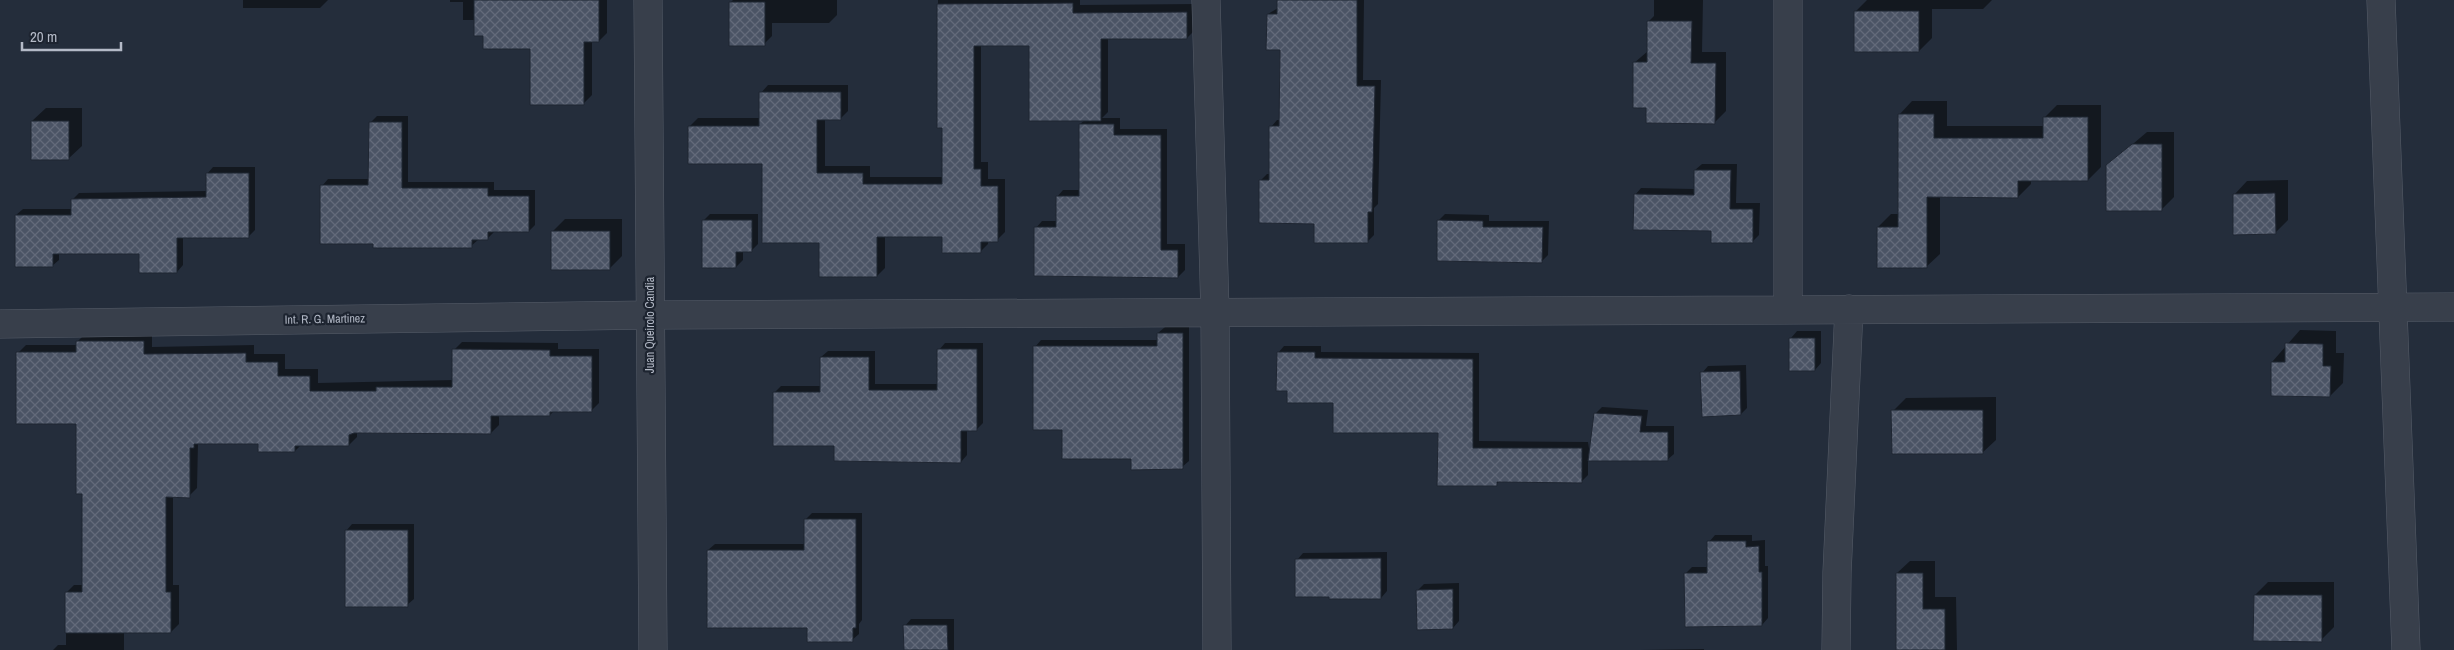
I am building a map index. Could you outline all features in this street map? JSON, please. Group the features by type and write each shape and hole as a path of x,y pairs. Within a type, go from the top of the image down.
{"street":[{"name":"Juan Queirolo Candia","path":"648,0 653,650"},
{"path":"1206,0 1215,312 1218,650"},
{"path":"1788,0 1788,309"},
{"path":"2381,0 2406,650"},
{"name":"Int. R. G. Martinez","path":"0,324 650,315 2454,307"},
{"path":"1836,650 1837,573 1848,309"}],"building":[{"path":"474,0 599,0 599,42 584,42 584,105 530,105 530,49 483,49 483,36 474,36"},
{"path":"1277,0 1357,0 1357,86 1375,86 1372,212 1368,212 1368,243 1314,243 1314,224 1259,223 1259,180 1269,180 1269,126 1279,126 1280,50 1266,50 1267,14 1277,14"},
{"path":"729,2 765,2 765,46 729,46"},
{"path":"1073,3 1073,13 1187,12 1187,39 1101,39 1101,121 1029,121 1029,46 974,46 974,169 981,169 981,186 998,186 998,242 981,242 981,253 942,253 942,237 877,237 877,277 819,277 819,243 762,243 762,164 688,164 688,126 759,126 759,92 841,92 841,120 817,120 817,173 863,173 863,184 942,184 942,128 937,128 937,4"},
{"path":"1854,11 1919,11 1919,52 1854,52"},
{"path":"1647,21 1692,21 1691,63 1716,63 1715,124 1646,123 1646,108 1633,108 1633,62 1647,62"},
{"path":"1898,114 1934,114 1934,138 2043,138 2043,117 2088,117 2088,181 2018,181 2018,198 1927,197 1927,268 1877,268 1877,227 1898,227"},
{"path":"31,121 69,121 69,160 31,160"},
{"path":"369,122 402,122 402,188 488,188 488,196 529,196 529,232 488,232 488,240 472,240 472,248 373,248 373,244 320,244 320,185 368,185"},
{"path":"1079,124 1114,124 1114,135 1161,135 1161,250 1178,250 1178,278 1034,276 1034,227 1056,227 1056,196 1079,196"},
{"path":"2132,144 2162,144 2162,211 2106,211 2106,165"},
{"path":"1694,170 1731,170 1730,209 1753,209 1753,243 1711,243 1711,231 1633,230 1634,194 1694,195"},
{"path":"206,173 249,173 249,238 177,238 177,273 139,273 139,254 53,254 53,267 15,267 15,215 71,215 71,199 206,197"},
{"path":"2275,193 2276,234 2233,235 2233,194"},
{"path":"702,220 752,220 752,252 736,252 736,268 702,268"},
{"path":"1437,220 1483,221 1483,227 1543,227 1542,263 1437,261"},
{"path":"551,231 610,231 610,270 551,270"},
{"path":"1157,333 1183,333 1183,469 1131,470 1131,459 1062,459 1062,430 1033,430 1033,346 1157,346"},
{"path":"1789,338 1815,338 1815,371 1789,371"},
{"path":"76,341 144,341 144,354 246,353 246,362 278,362 278,376 310,376 310,391 376,391 376,387 452,387 452,349 550,350 550,356 592,356 592,412 550,412 550,416 491,416 491,434 354,433 349,435 349,446 295,446 295,452 258,452 258,444 194,444 194,448 190,448 190,498 166,497 166,592 171,592 171,633 65,633 65,592 82,592 82,494 76,494 76,424 16,424 16,352 76,352"},
{"path":"2285,343 2323,344 2323,366 2331,366 2330,397 2271,396 2271,362 2285,362"},
{"path":"937,349 977,349 977,431 961,431 961,463 834,461 834,446 773,446 773,392 820,392 820,357 869,357 869,390 937,390"},
{"path":"1277,352 1315,352 1315,358 1473,359 1473,448 1582,448 1582,483 1497,482 1497,486 1437,486 1438,433 1333,433 1333,403 1287,403 1287,391 1276,391"},
{"path":"1740,371 1741,415 1702,417 1700,372"},
{"path":"1891,410 1983,410 1983,454 1892,454"},
{"path":"1594,413 1642,416 1640,432 1668,432 1668,461 1588,461"},
{"path":"804,519 856,519 856,628 853,628 853,642 807,642 807,628 707,628 707,550 804,550"},
{"path":"345,530 408,530 408,607 345,607"},
{"path":"1707,541 1746,541 1746,547 1759,546 1759,572 1762,572 1762,626 1685,627 1684,573 1707,573"},
{"path":"1381,558 1381,599 1295,597 1295,559"},
{"path":"1896,573 1923,573 1923,609 1945,609 1945,650 1896,650"},
{"path":"1453,589 1453,629 1417,630 1416,590"},
{"path":"2254,595 2322,595 2322,642 2253,641"},
{"path":"903,625 947,625 948,650 904,650"}]}
